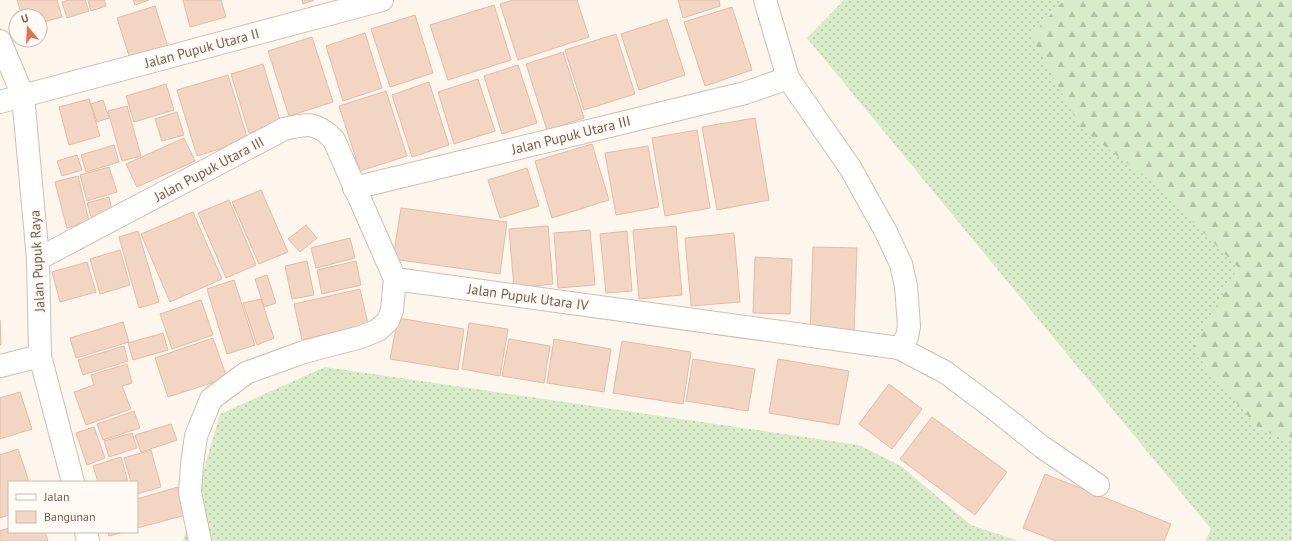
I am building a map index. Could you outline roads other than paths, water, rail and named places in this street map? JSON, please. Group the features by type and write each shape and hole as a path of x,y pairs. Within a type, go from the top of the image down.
{"street":[{"name":"Jalan Pupuk Utara II","path":"0,102 382,0"},
{"path":"765,0 788,78 851,169 886,232 901,264 906,286 909,326 907,337 899,348"},
{"name":"Jalan Pupuk Raya","path":"0,41 22,96 38,259 40,356 73,481"},
{"name":"Jalan Pupuk Utara III","path":"354,188 745,93 788,78"},
{"name":"Jalan Pupuk Utara III","path":"38,259 284,129 302,125 315,125 325,131 334,140 395,279"},
{"path":"200,541 190,492 192,464 196,436 211,399 246,373 304,352 361,337 378,330 388,321 392,310 395,279"},
{"name":"Jalan Pupuk Utara IV","path":"395,279 899,348 945,372 1042,447 1098,486"},
{"path":"0,366 40,356"}]}
